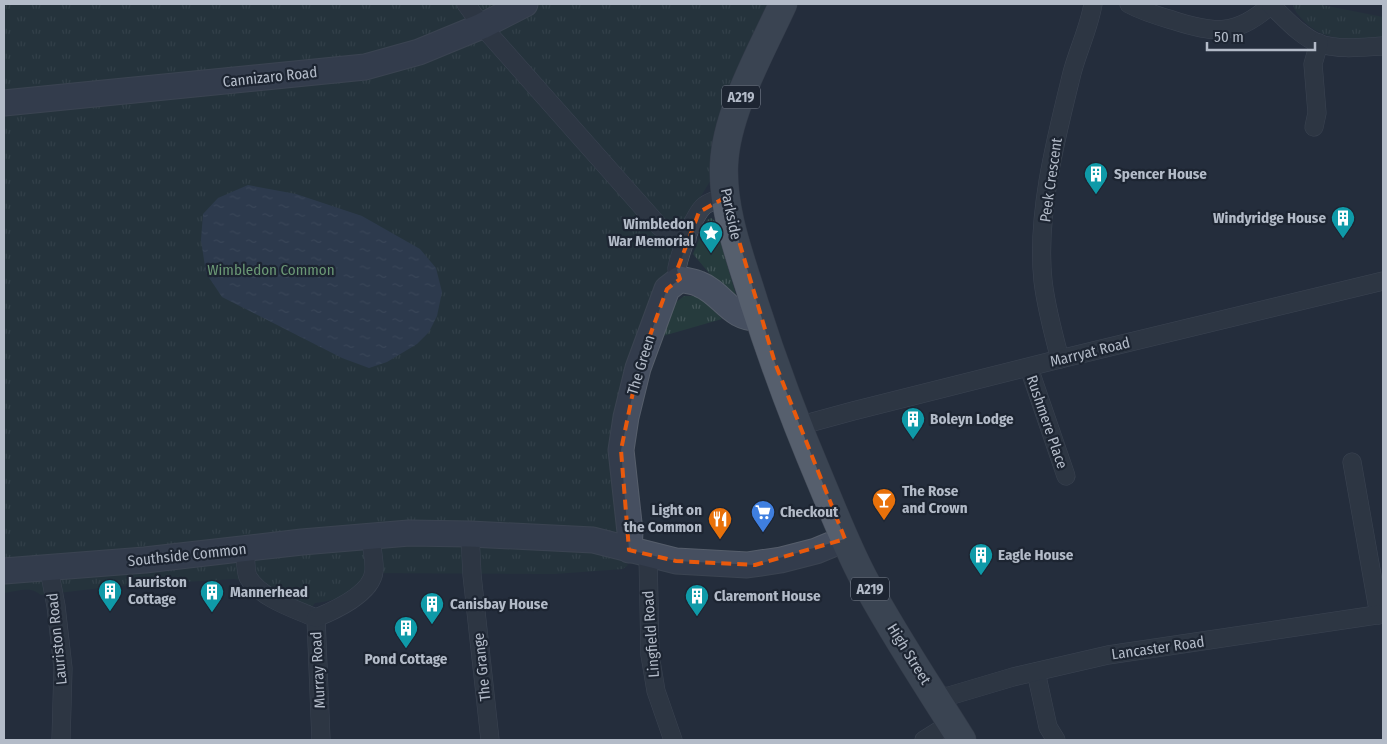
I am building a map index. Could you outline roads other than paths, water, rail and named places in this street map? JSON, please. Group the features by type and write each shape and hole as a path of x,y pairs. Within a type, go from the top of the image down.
{"main road":[{"name":"Parkside","path":"783,4 735,110 727,139 724,184 742,262 798,426"},
{"name":"High Street","path":"798,426 845,539 878,604 957,731"}],"street":[{"path":"466,4 482,26 660,227 670,234 687,239"},
{"name":"Cannizaro Road","path":"4,103 365,67 419,52 482,26 524,4"},
{"name":"Peek Crescent","path":"1060,359 1043,280 1045,204 1058,129 1093,4"},
{"path":"1128,4 1199,29 1220,31 1241,26 1258,16 1272,4 1301,32 1319,43 1338,47 1383,46"},
{"path":"1314,127 1317,112 1312,64 1319,43"},
{"path":"726,197 716,199 705,205 699,212 687,239 677,270 680,279 699,284 713,292 726,306 736,312 749,319 760,318"},
{"name":"The Green","path":"638,552 630,532 622,450 626,417 638,368 667,290 680,279"},
{"name":"Marryat Road","path":"798,426 1060,359 1383,281"},
{"name":"Rushmere Place","path":"1029,368 1066,476"},
{"path":"1352,462 1381,615"},
{"name":"Southside Common","path":"4,571 49,569 302,542 409,533 593,540 638,552"},
{"name":"The Grange","path":"470,534 472,574 490,740"},
{"path":"316,618 342,607 372,579 374,572 370,536"},
{"path":"638,552 691,562 754,565 816,550 845,539"},
{"name":"Murray Road","path":"245,549 247,575 257,588 273,598 316,618 322,740"},
{"name":"Lingfield Road","path":"638,552 656,691 672,740"},
{"name":"Lauriston Road","path":"49,569 56,606 63,668 61,740"},
{"name":"Lancaster Road","path":"936,697 949,696 1013,677 1108,655 1381,615"},
{"path":"1036,672 1048,728 1056,740"},
{"path":"924,740 957,731"}],"water":[{"path":"248,185 296,194 362,216 420,249 436,268 442,292 437,316 429,332 417,344 387,362 369,368 342,358 222,297 206,273 201,240 203,214 218,198"}],"place":[{"name":"Spencer House","path":"1096,195"},
{"name":"Windyridge House","path":"1343,239"},
{"name":"Wimbledon War Memorial","path":"711,254"},
{"name":"Boleyn Lodge","path":"913,440"},
{"name":"The Rose and Crown","path":"884,521"},
{"name":"Checkout","path":"763,533"},
{"name":"Light on the Common","path":"720,540"},
{"name":"Eagle House","path":"981,576"},
{"name":"Lauriston Cottage","path":"110,612"},
{"name":"Mannerhead","path":"212,613"},
{"name":"Claremont House","path":"697,617"},
{"name":"Canisbay House","path":"432,625"},
{"name":"Pond Cottage","path":"406,649"}],"park label":[{"name":"Wimbledon Common","path":"271,270"}]}
